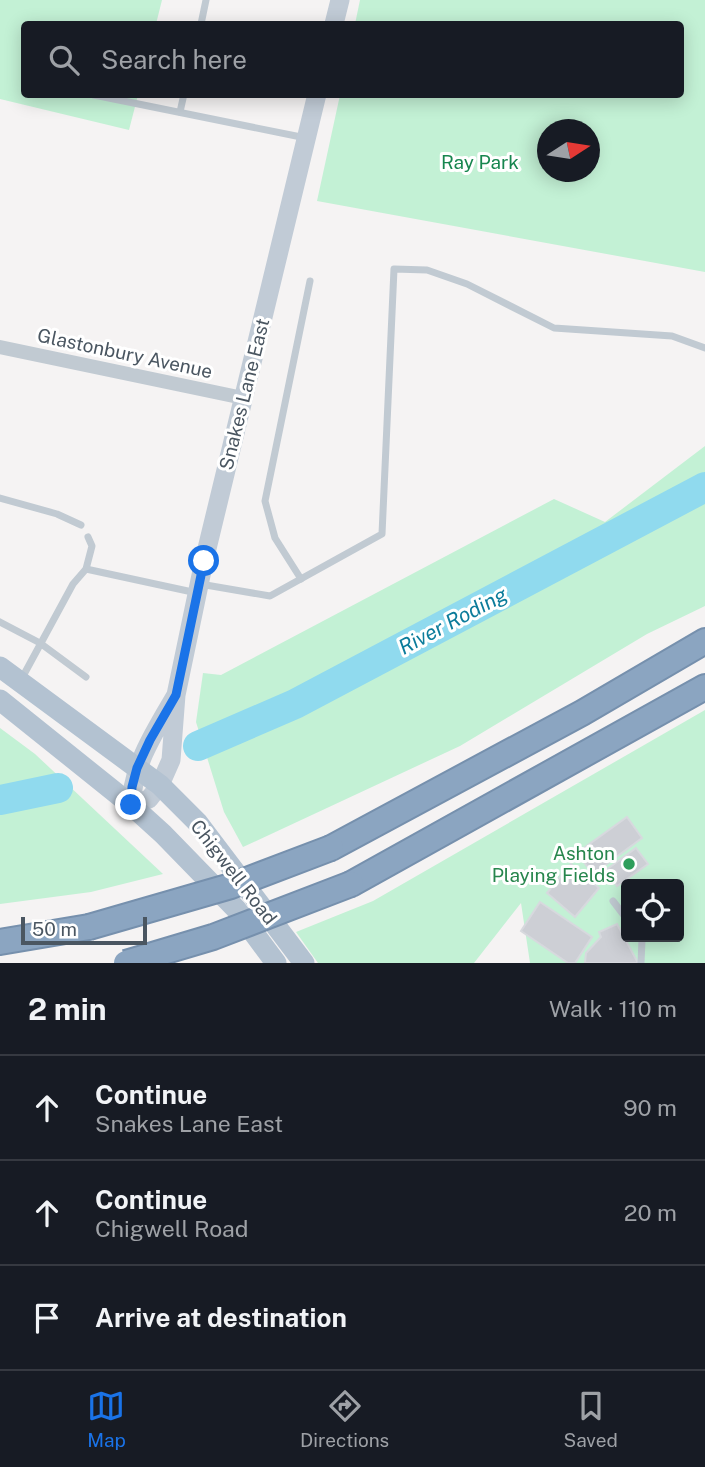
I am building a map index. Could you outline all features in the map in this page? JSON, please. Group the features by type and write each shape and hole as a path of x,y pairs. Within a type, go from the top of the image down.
{"highway":[{"path":"0,942 89,927 231,886 331,848 582,713 705,641"},
{"path":"126,963 213,937 351,884 705,687"}],"main road":[{"name":"Chigwell Road","path":"0,667 160,785 198,823 304,963"},
{"name":"Chigwell Road","path":"0,700 131,805 236,909 275,963"}],"street":[{"path":"335,21 340,0"},
{"name":"Snakes Lane East","path":"160,785 171,760 176,695 199,589 316,98"},
{"name":"Glastonbury Avenue","path":"0,347 243,398"},
{"name":"Snakes Lane East","path":"137,768 176,695"},
{"path":"137,768 131,805 149,799 160,785"}],"lane":[{"path":"202,21 206,0"},
{"path":"109,98 307,138"},
{"path":"180,112 183,98"},
{"path":"86,569 199,589 270,596 382,534 394,269 427,270 467,285 554,328 672,336 705,348"},
{"path":"301,579 275,538 265,501 310,281"},
{"path":"0,499 57,514 81,525"},
{"path":"20,681 73,584 86,569 92,546 88,537"},
{"path":"0,622 40,643 86,677"},
{"path":"613,901 621,911"},
{"path":"641,963 642,942"}],"green space":[{"path":"0,0 162,0 157,21 21,21 21,98 137,98 129,130 0,99"},
{"name":"Ray Park","path":"360,0 705,0 705,272 317,201 339,98 684,98 684,21 356,21"},
{"path":"705,446 705,606 647,634 460,746 243,847 224,812 196,722 203,673 221,675 554,499 605,522"},
{"path":"705,710 705,963 530,963 521,903 474,963 318,963 296,932 373,901"},
{"path":"0,728 35,754 163,874 91,892 0,904"}],"building":[{"path":"627,817 642,838 593,874 577,853"},
{"path":"636,848 648,864 627,879 621,879 617,886 606,870"},
{"path":"571,864 599,888 575,917 547,893"},
{"path":"540,902 592,937 575,963 568,963 521,931"},
{"path":"617,924 621,931 621,942 627,942 638,963 585,963 586,953 601,937 599,932"}],"waterway":[{"name":"River Roding","path":"198,746 295,704 705,487"},
{"name":"River Roding","path":"0,800 58,788"}],"place":[{"name":"Ashton Playing Fields","path":"629,864"}],"route":[{"path":"131,805 137,768 176,695 204,561"}]}
